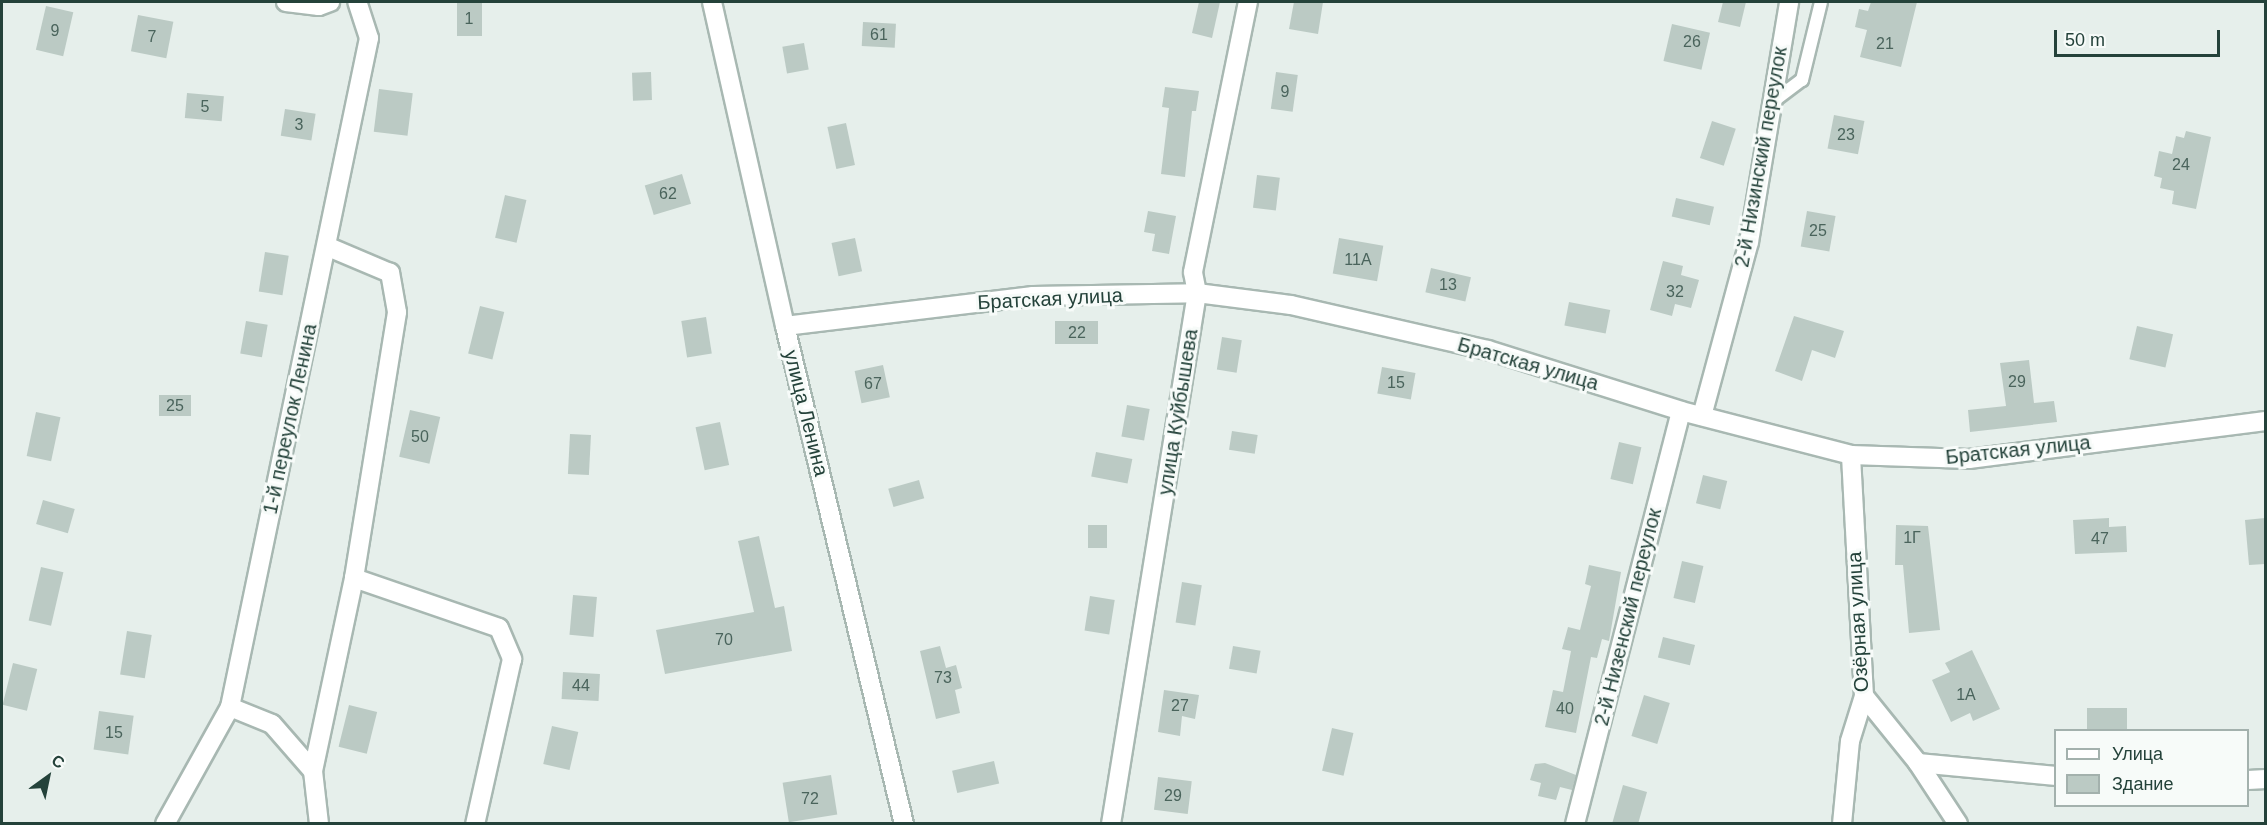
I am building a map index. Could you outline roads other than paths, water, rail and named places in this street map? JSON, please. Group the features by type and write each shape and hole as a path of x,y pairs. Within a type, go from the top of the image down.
{"street":[{"path":"286,2 319,6 330,2"},
{"name":"1-й переулок Ленина","path":"165,824 230,708 369,38 357,2"},
{"name":"улица Ленина","path":"712,2 785,326 904,824"},
{"name":"улица Куйбышева","path":"1111,824 1197,293 1193,272 1248,2"},
{"name":"2-й Низинский переулок","path":"1702,416 1749,242 1770,104 1789,2"},
{"path":"319,824 314,771 354,578 398,312 390,273 326,246"},
{"name":"Братская улица","path":"785,326 1033,296 1197,293 1291,305 1488,350 1681,411 1851,455 1969,459 2265,421"},
{"name":"2-й Низенский переулок","path":"1575,824 1681,411"},
{"name":"Озёрная улица","path":"1842,824 1850,741 1864,696 1851,455"},
{"path":"354,578 499,628 512,659 475,824"},
{"path":"1864,696 1918,763 1958,824"},
{"path":"230,708 273,724 314,771"},
{"path":"1918,763 2054,776"},
{"path":"2249,780 2265,779"}],"lane":[{"path":"1770,104 1802,80 1821,2"}]}
